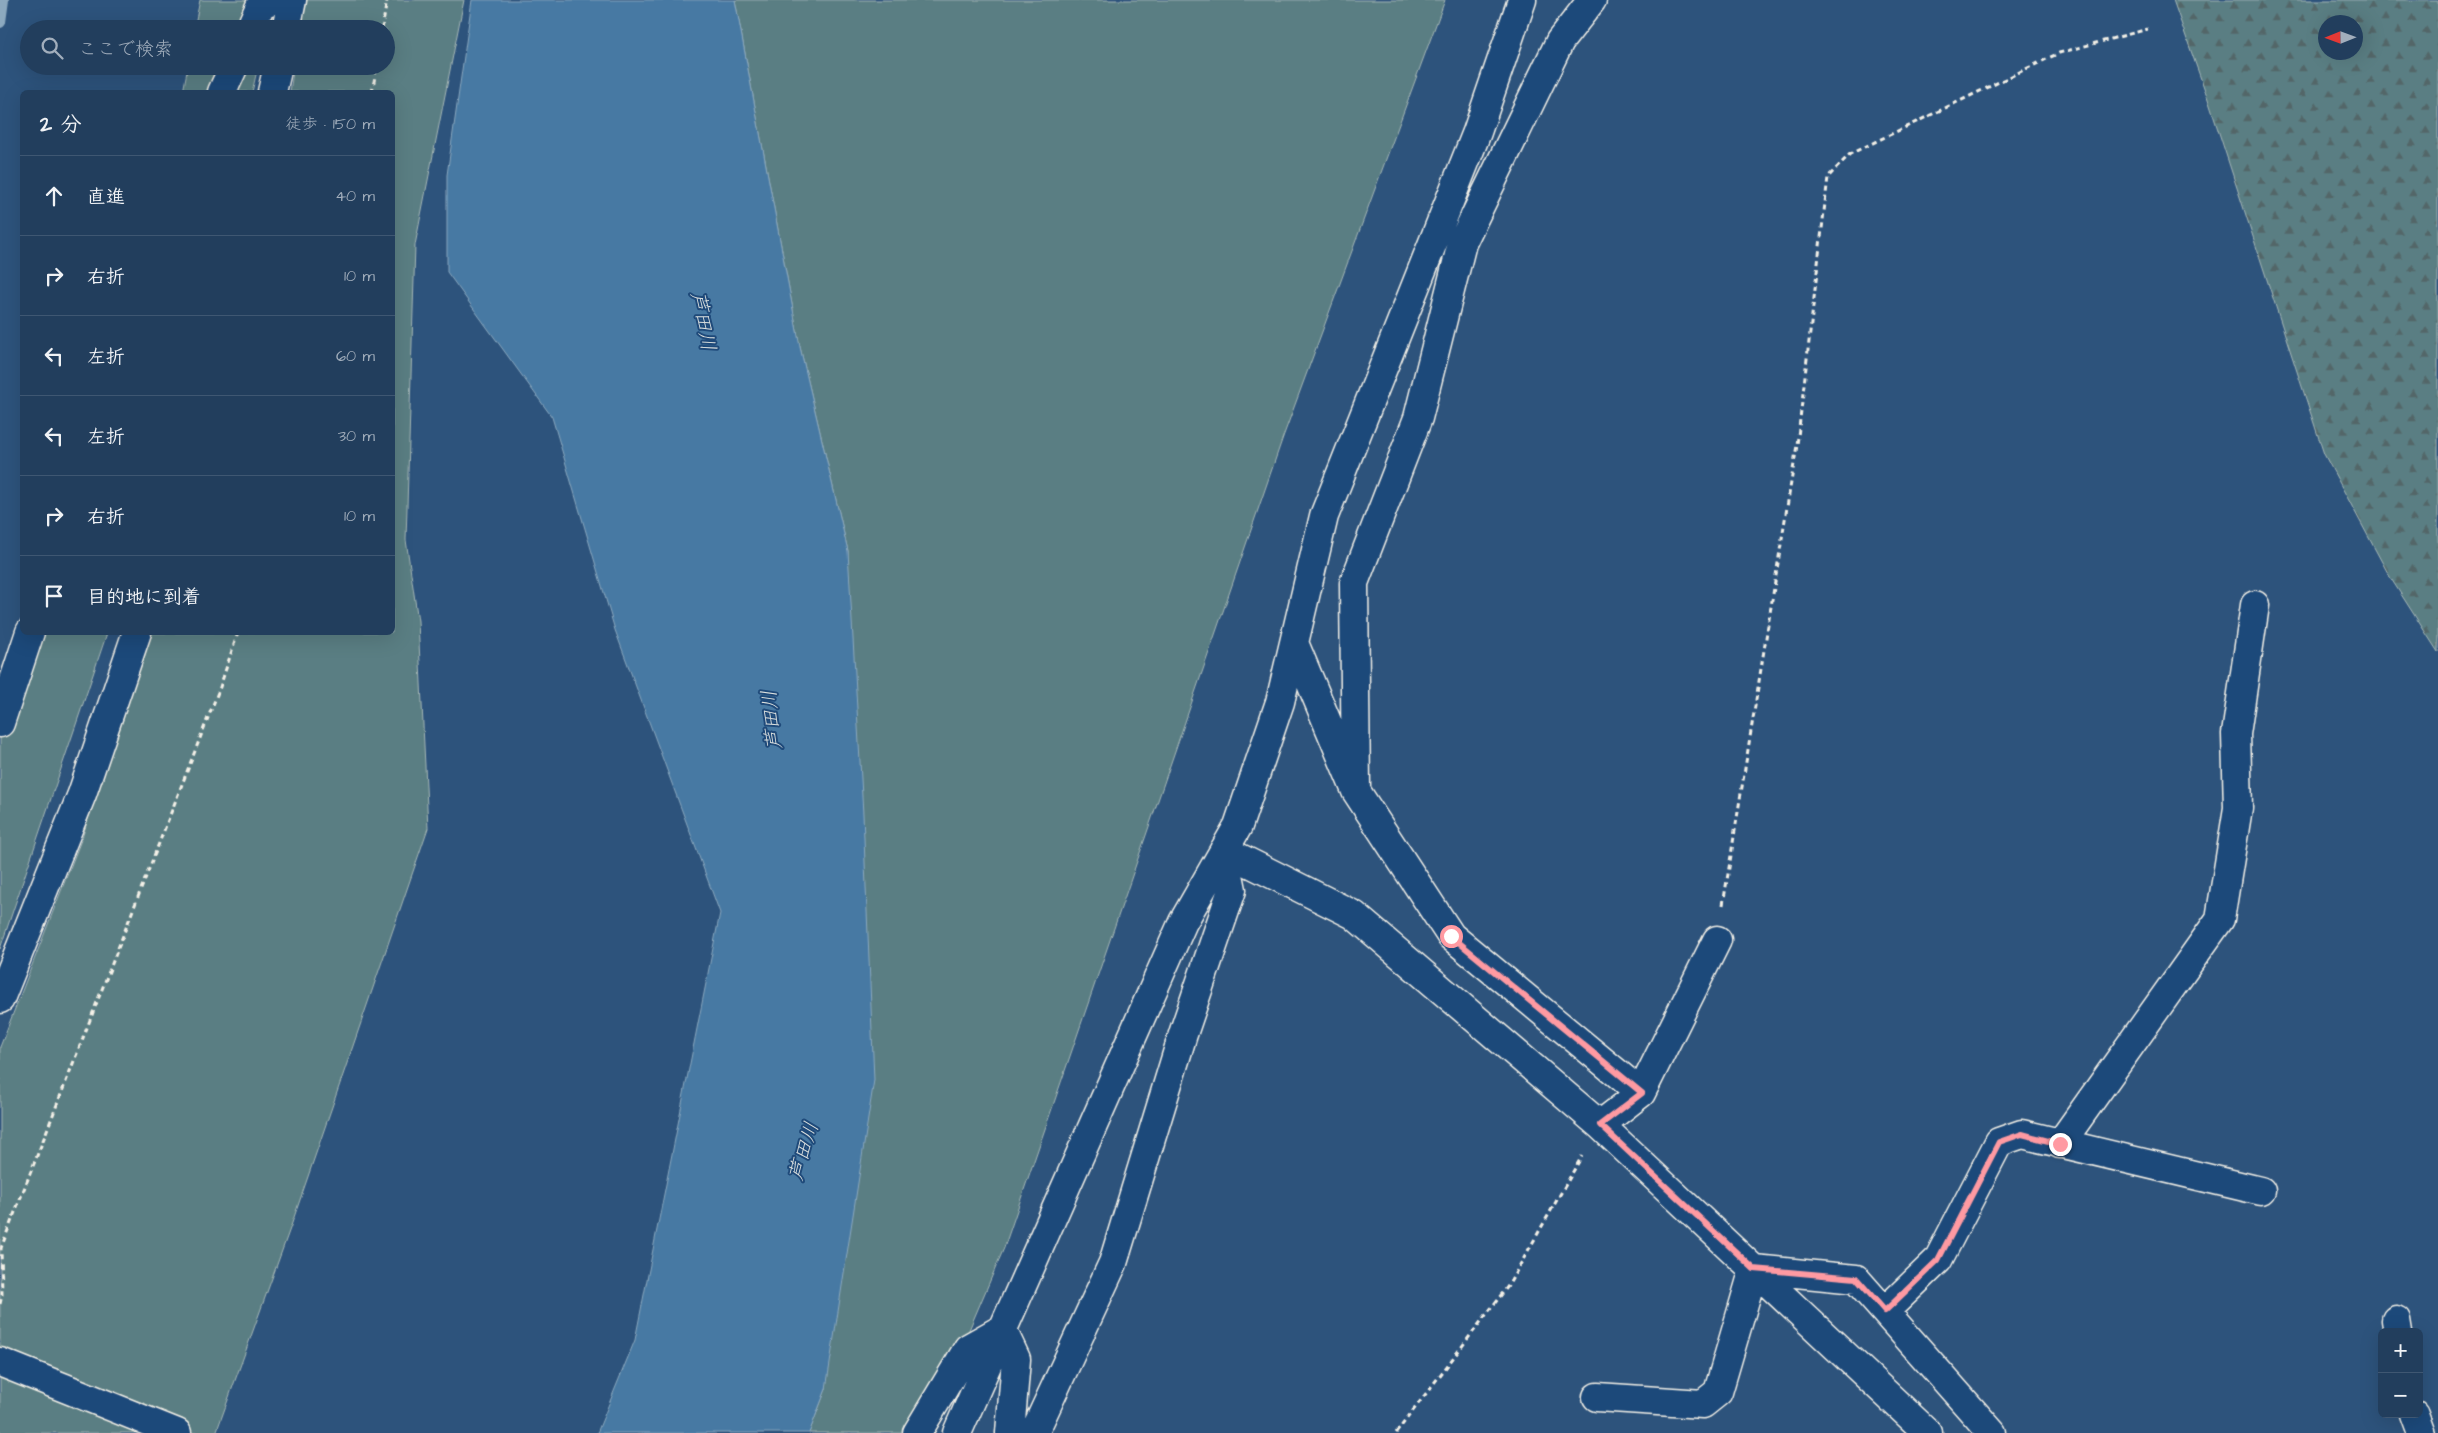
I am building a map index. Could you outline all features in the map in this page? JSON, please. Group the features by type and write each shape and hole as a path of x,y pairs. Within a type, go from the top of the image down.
{"street":[{"path":"288,20 292,0"},
{"path":"957,1433 1183,922 1238,826 1280,702 1324,516 1477,132 1522,0"},
{"path":"1356,791 1354,583 1418,418 1462,243 1560,41 1592,0"},
{"path":"255,20 265,1"},
{"path":"223,90 230,75"},
{"path":"272,90 276,75"},
{"path":"1438,233 1462,243"},
{"path":"2060,1144 2220,919 2238,808 2236,734 2255,605"},
{"path":"0,723 29,635"},
{"path":"0,999 82,794 136,635"},
{"path":"1294,642 1356,791 1451,936 1642,1093"},
{"path":"1224,850 1354,915 1600,1125 1928,1433"},
{"path":"1034,1433 1113,1263 1183,1034 1232,890 1224,850"},
{"path":"1600,1125 1642,1093 1717,940"},
{"path":"1885,1311 1938,1260 1999,1142 2022,1134 2261,1191"},
{"path":"1754,1269 1856,1278 1992,1433"},
{"path":"1597,1396 1703,1404 1718,1392 1754,1269"},
{"path":"917,1433 968,1348 1002,1329"},
{"path":"1002,1329 1016,1359 1010,1433"},
{"path":"0,1362 177,1433"},
{"path":"2415,1418 2420,1433"}],"path":[{"path":"384,20 387,0"},
{"path":"1717,940 1797,445 1828,176 1850,154 2059,53 2148,29"},
{"path":"372,90 375,75"},
{"path":"0,1304 2,1294 1,1248 220,687 237,635"},
{"path":"1396,1433 1508,1286 1600,1125"}],"green space":[{"path":"200,0 272,0 268,20 196,20"},
{"path":"304,0 464,0 415,245 406,540 418,621 428,828 292,1223 216,1433 0,1433 0,1047 83,835 145,635 395,635 395,90 290,90 293,75 395,75 395,20 301,20"},
{"path":"735,0 1445,0 1283,437 1004,1248 925,1433 809,1433 826,1389 848,551 800,347"},
{"path":"2173,0 2438,0 2438,652 2390,577 2324,454 2207,96"},
{"path":"186,75 256,75 252,90 183,90"},
{"path":"34,635 106,635 0,949 0,733"}],"water":[{"name":"芦田川","path":"472,0 735,0 800,347 848,551 863,814 874,1080 826,1389 809,1433 597,1433 635,1340 720,913 615,630 552,417 447,272 447,175"}],"waterway":[{"path":"0,22 3,0"}],"route":[{"path":"1451,936 1642,1093 1600,1125 1754,1269 1856,1278 1885,1311 1938,1260 1999,1142 2022,1134 2060,1144"}]}
